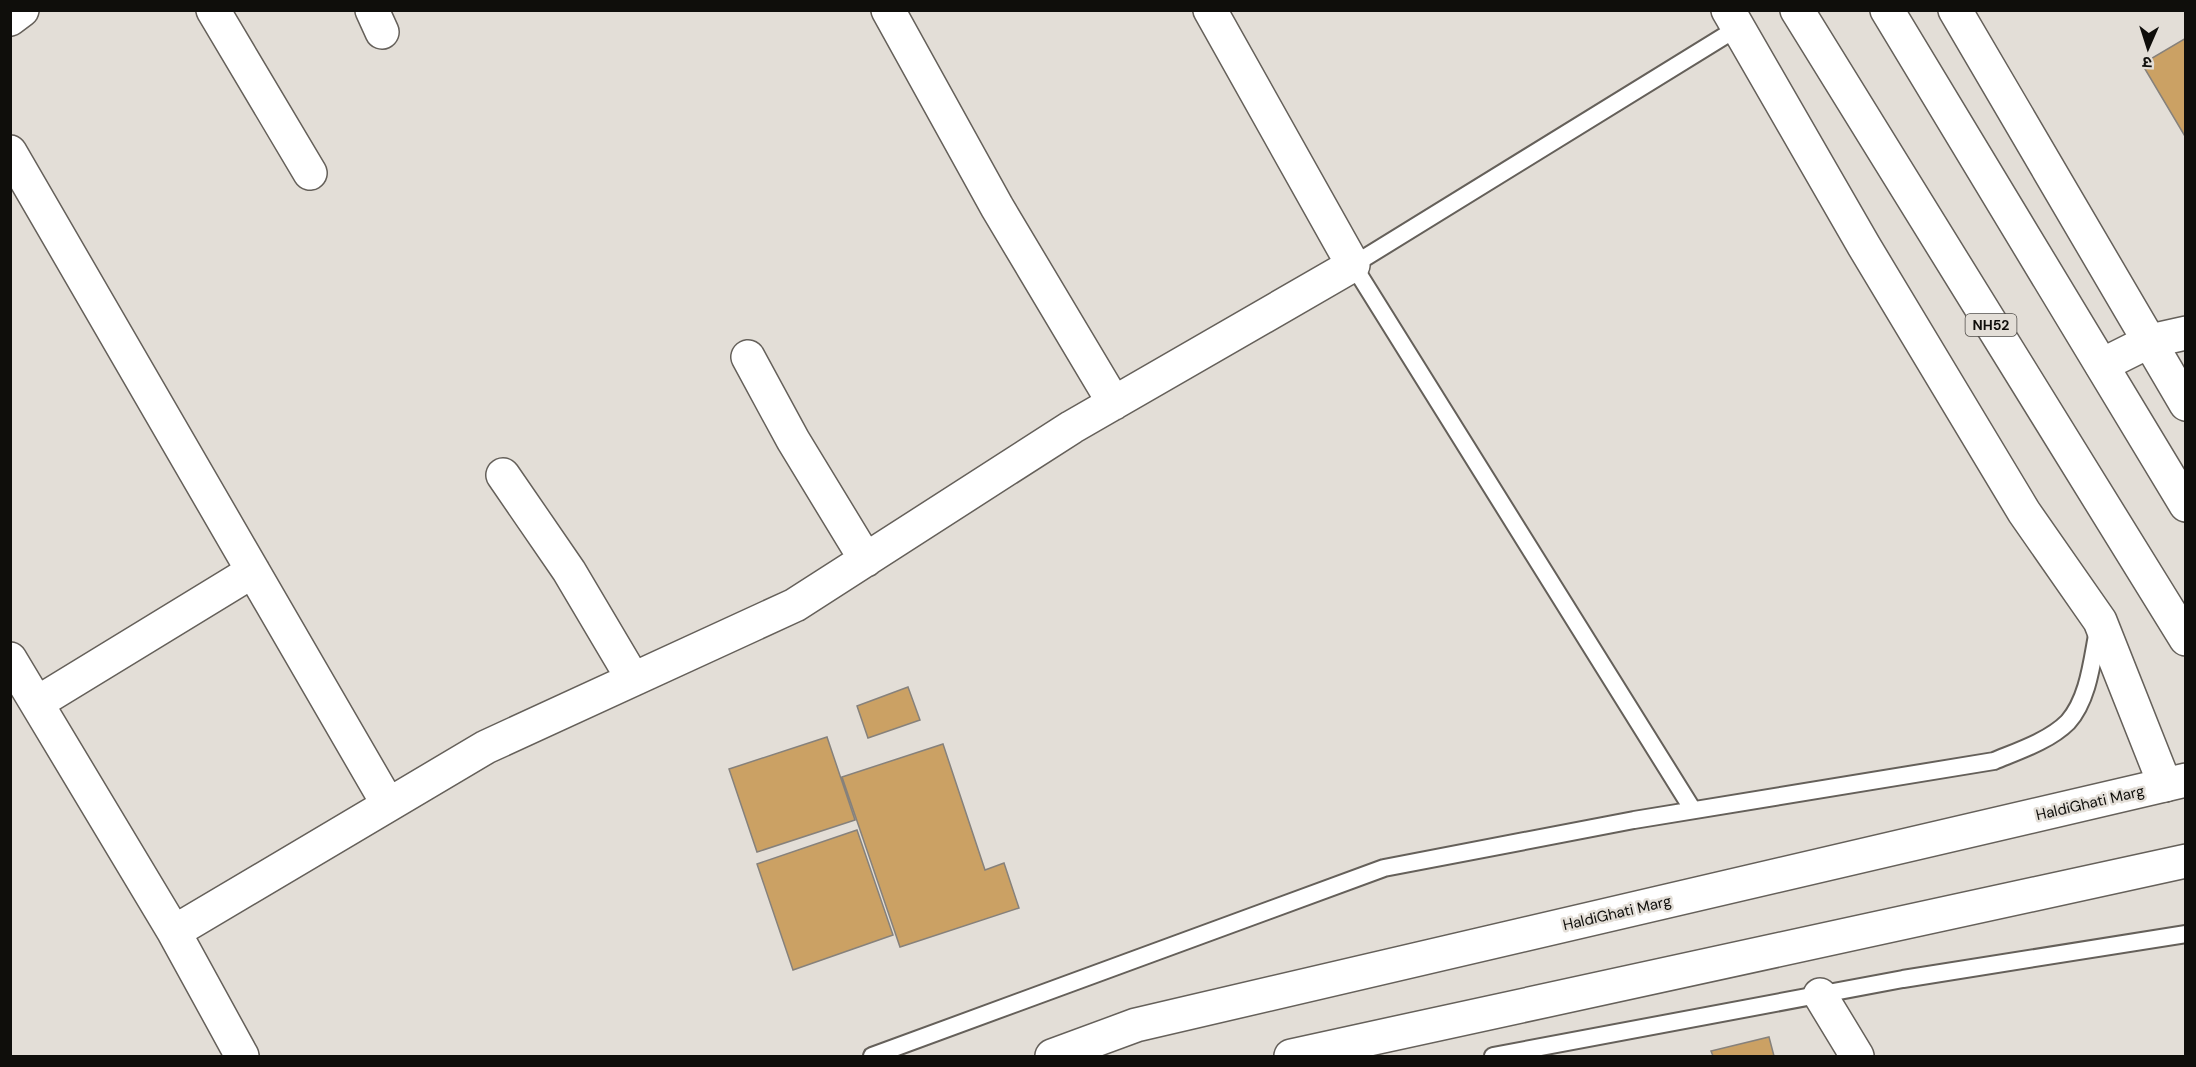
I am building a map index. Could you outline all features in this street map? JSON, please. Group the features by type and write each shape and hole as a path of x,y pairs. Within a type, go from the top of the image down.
{"main road":[{"path":"10,19 22,10"},
{"path":"213,10 310,173"},
{"path":"888,10 997,207 1114,404"},
{"path":"174,932 486,747 795,605 1114,404 1353,265 1209,10"},
{"name":"NH52","path":"1797,10 2186,639"},
{"path":"1887,10 2186,505"},
{"path":"1955,10 2186,404"},
{"path":"1733,19 1864,246 2024,512 2100,621 2175,782"},
{"path":"10,152 388,804"},
{"path":"2102,365 2150,341 2186,333"},
{"path":"748,357 793,440 866,560"},
{"path":"503,475 569,571 633,679"},
{"path":"37,704 253,571"},
{"path":"10,659 174,932 242,1056"},
{"name":"HaldiGhati Marg","path":"1052,1056 1136,1025 2175,782"},
{"path":"1291,1056 2186,861"},
{"path":"1820,995 1857,1056"}],"lane":[{"path":"1693,810 1353,265 1733,19"},
{"path":"872,1056 1384,868 1693,810 1995,761 2034,745 2068,721 2086,688 2100,621"},
{"path":"1493,1056 1820,995 2186,934"}],"building":[{"path":"2186,38 2186,138 2142,64"},
{"path":"908,687 920,720 868,738 857,706"},
{"path":"827,737 855,820 757,852 729,769"},
{"path":"943,744 985,870 1004,863 1019,908 900,947 842,777"},
{"path":"857,830 893,935 793,970 757,864"},
{"path":"1769,1037 1774,1056 1713,1056 1711,1051"}]}
